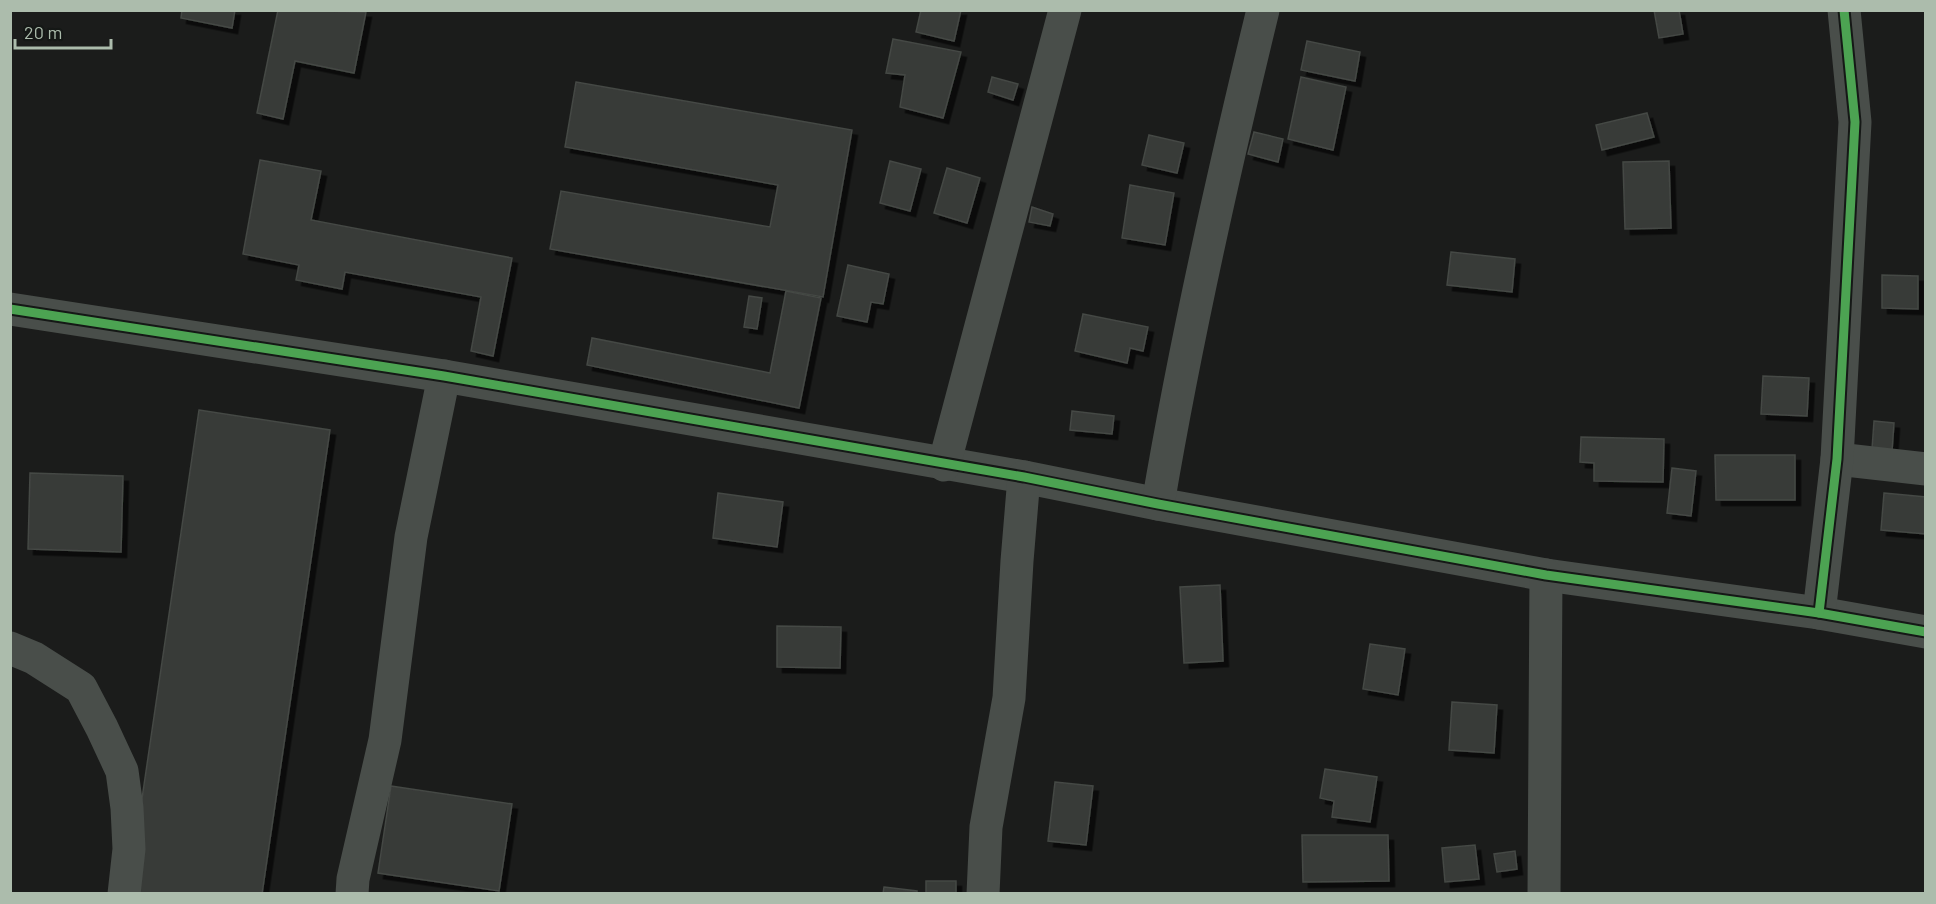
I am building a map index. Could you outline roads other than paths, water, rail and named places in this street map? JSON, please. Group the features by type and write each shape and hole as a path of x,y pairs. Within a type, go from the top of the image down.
{"street":[{"path":"944,465 1065,10"},
{"path":"1158,504 1188,345 1232,138 1263,10"},
{"path":"1818,613 1837,459 1855,122 1844,10"},
{"path":"10,309 444,376 944,465 1024,477 1158,504 1546,574 1818,613 1926,632"},
{"path":"352,894 353,879 385,740 411,537 444,376"},
{"path":"1837,459 1926,469"},
{"path":"983,894 986,827 1009,698 1024,477"},
{"path":"1544,894 1546,574"},
{"path":"10,648 34,658 81,688 122,771 128,808 129,849 124,894"}]}
